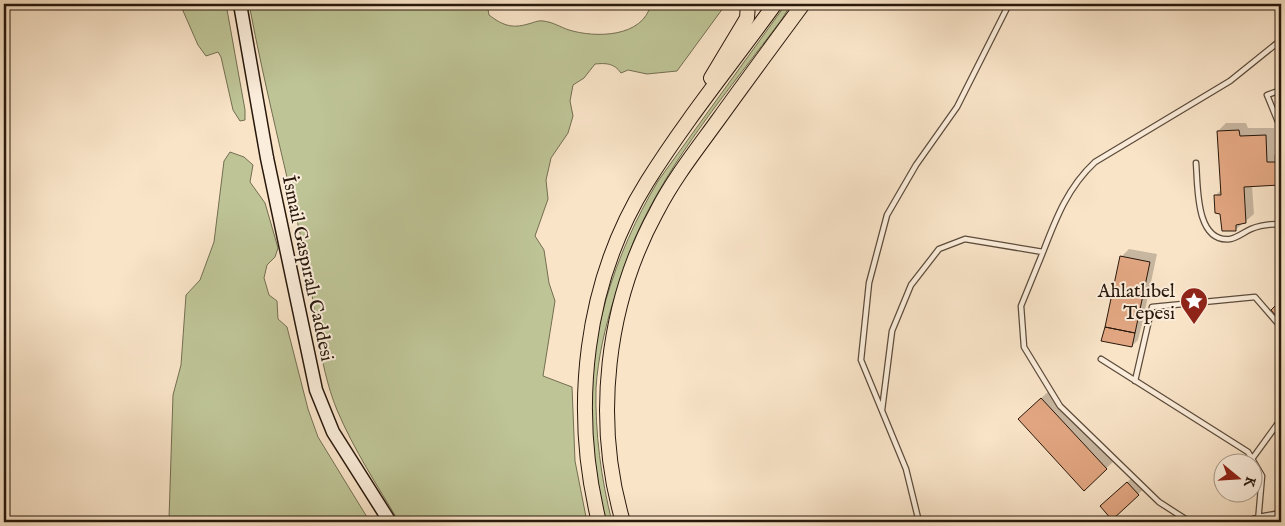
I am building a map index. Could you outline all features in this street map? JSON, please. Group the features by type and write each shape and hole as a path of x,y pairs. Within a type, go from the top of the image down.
{"main road":[{"name":"İsmail Gaspıralı Caddesi","path":"240,4 267,158 316,390 333,432 390,522"},
{"path":"599,522 590,478 584,421 587,363 602,286 618,240 638,198 747,18 748,4"},
{"path":"661,162 775,4"},
{"path":"623,522 618,504 609,444 608,391 615,327 633,264 656,211 680,173 803,4"}],"lane":[{"path":"919,522 906,469 861,360 869,283 887,215 916,165 957,106 1009,4"},
{"path":"1190,522 1159,502 1060,406 1024,346 1021,306 1056,217 1079,177 1095,162 1230,81 1281,40"},
{"path":"1281,90 1267,95 1281,129"},
{"path":"1196,163 1201,217 1210,233 1222,239 1231,239 1250,229 1281,224"},
{"path":"882,410 892,331 911,286 940,249 966,239 1042,252"},
{"path":"1136,381 1152,306 1255,297 1281,327"},
{"path":"1101,359 1249,454"},
{"path":"1256,454 1281,420"},
{"path":"1258,520 1259,504"},
{"path":"1246,522 1281,513"}],"green space":[{"path":"180,4 226,4 245,110 245,120 240,121 233,110 221,57 218,52 206,56 198,45"},
{"path":"249,4 487,4 489,15 507,25 517,26 541,21 550,22 580,33 604,34 617,33 638,24 646,15 651,4 726,4 677,71 647,74 628,70 621,73 610,64 595,64 584,78 573,85 570,101 573,116 568,133 551,158 546,180 548,199 535,236 544,250 549,283 555,301 543,376 572,387 575,461 587,522 399,522 351,439 330,391 321,353 309,274"},
{"path":"786,4 791,4 782,19 702,125 665,180 649,208 629,253 608,321 600,354 596,388 598,439 602,472 612,522 605,522 592,452 590,395 598,331 616,269 642,209 658,181"},
{"path":"230,152 244,157 253,165 250,182 265,203 278,248 275,257 267,265 264,278 269,295 277,301 278,319 287,327 308,409 318,437 370,522 172,522 169,519 173,395 181,365 186,295 200,280 214,242 224,161"}],"building":[{"path":"1239,130 1240,136 1266,135 1267,162 1278,162 1280,185 1244,187 1246,223 1236,225 1236,231 1222,231 1220,214 1215,213 1214,195 1221,195 1217,131"},
{"path":"1120,256 1150,262 1135,333 1105,327"},
{"path":"1281,300 1281,322 1271,310"},
{"path":"1105,327 1135,333 1132,347 1101,341"},
{"path":"1041,398 1107,469 1084,491 1018,419"},
{"path":"1127,482 1139,495 1112,520 1100,506"}],"place":[{"name":"Ahlatlıbel Tepesi","path":"1194,325"}]}
